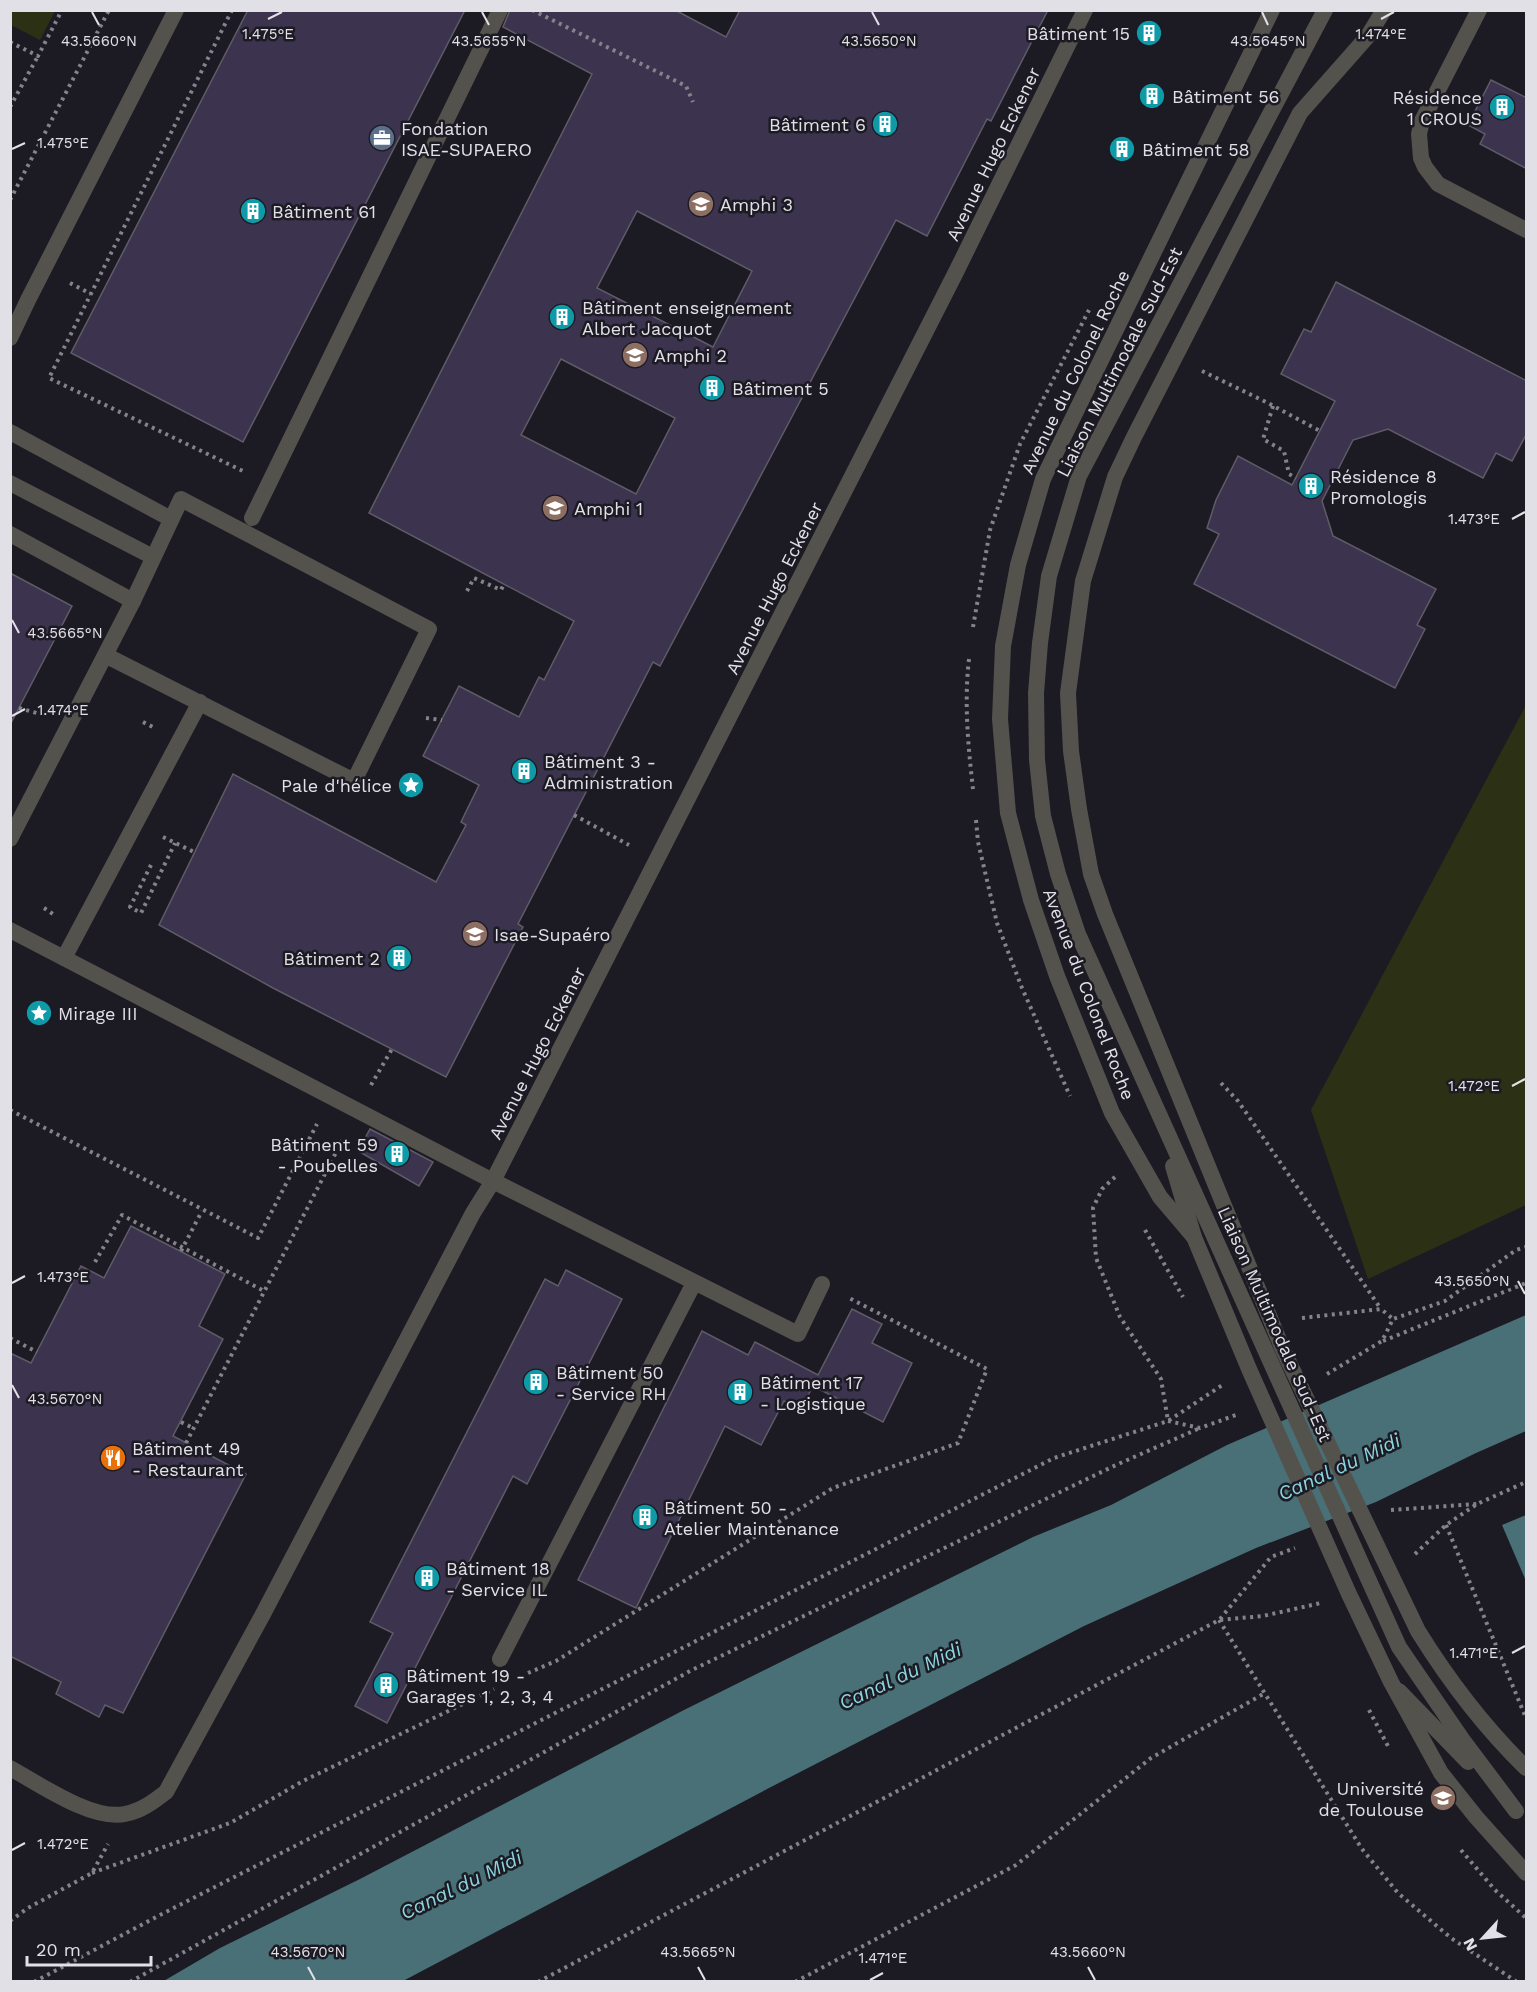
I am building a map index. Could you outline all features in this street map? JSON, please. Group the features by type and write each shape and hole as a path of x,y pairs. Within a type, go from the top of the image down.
{"street":[{"path":"10,338 176,10"},
{"path":"252,518 500,10"},
{"name":"Avenue Hugo Eckener","path":"124,1815 148,1806 165,1792 262,1616 472,1213 493,1181 950,285 1085,10"},
{"name":"Avenue du Colonel Roche","path":"1272,10 1043,479 1018,565 1003,646 1000,719 1008,813 1031,900 1112,1113 1160,1197 1194,1238 1249,1369 1349,1594 1391,1682"},
{"name":"Liaison Multimodale Sud-Est","path":"1325,10 1079,476 1049,576 1040,643 1036,693 1037,760 1043,816 1058,874 1078,934 1151,1096 1276,1354 1371,1585 1399,1647 1462,1739 1521,1816"},
{"path":"1384,10 1368,36 1300,112 1115,477 1083,581 1068,693 1071,751 1091,874 1276,1354 1418,1631 1443,1672 1477,1715 1527,1768"},
{"path":"1479,10 1422,122 1419,134 1421,158 1425,168 1438,184 1527,230"},
{"path":"10,432 171,519"},
{"path":"10,483 153,557"},
{"path":"10,839 105,655 133,601 181,499 429,629 354,781 105,655"},
{"path":"10,534 133,601"},
{"path":"64,958 200,702"},
{"path":"10,930 493,1181 798,1334 822,1284"},
{"name":"Liaison Multimodale Sud-Est","path":"1151,1096 1194,1238"},
{"path":"500,1659 694,1282"},
{"path":"1391,1682 1424,1745 1442,1773 1476,1817 1527,1873"},
{"name":"Liaison Multimodale Sud-Est","path":"1391,1682 1521,1816"},
{"path":"10,1768 102,1814 124,1815"}],"path":[{"path":"10,107 62,10"},
{"path":"10,200 109,10"},
{"path":"232,10 49,378 268,483"},
{"path":"532,10 686,86 693,102"},
{"path":"10,42 38,56"},
{"path":"1199,369 1320,431"},
{"path":"1273,406 1263,439 1284,451 1289,474 1296,478"},
{"path":"467,591 474,578 501,590 504,584"},
{"path":"20,708 39,714"},
{"path":"426,718 442,720"},
{"path":"574,815 630,846"},
{"path":"153,861 130,907 141,913 176,843 194,852"},
{"path":"186,1443 368,1090 392,1049"},
{"path":"1221,1083 1238,1101 1380,1309 1393,1319 1445,1301 1516,1250 1527,1247"},
{"path":"10,1110 258,1238 332,1096"},
{"path":"1115,1177 1102,1189 1093,1208 1096,1258 1120,1317 1161,1379 1168,1421"},
{"path":"182,1249 202,1211"},
{"path":"95,1262 122,1215 264,1291"},
{"path":"1382,1341 1527,1283"},
{"path":"524,1675 604,1631 833,1488 958,1443 987,1370 822,1284"},
{"path":"1299,1319 1307,1316 1380,1309"},
{"path":"10,1338 37,1352"},
{"path":"34,1982 160,1915 1054,1458 1168,1421 1231,1379"},
{"path":"180,1422 193,1428"},
{"path":"130,1982 690,1671 1116,1465 1200,1428"},
{"path":"1407,1561 1446,1525 1477,1504 1527,1482"},
{"path":"1446,1525 1527,1718"},
{"path":"538,1982 1219,1620 1263,1616 1330,1599"},
{"path":"1219,1620 1362,1848 1398,1893 1451,1938 1517,1982"},
{"path":"10,1922 28,1908 92,1873 230,1823 303,1781 503,1684"},
{"path":"795,1982 1016,1865 1151,1758 1265,1693"},
{"path":"92,1873 124,1815"}],"green space":[{"path":"10,11 55,11 40,40 11,25"},
{"path":"1526,705 1526,1205 1368,1279 1311,1110"}],"water":[{"name":"Canal du Midi","path":"1526,1315 1526,1431 1376,1502 1256,1548 1084,1626 769,1788 403,1981 162,1982 220,1948 360,1879 684,1710 1033,1537 1111,1505 1227,1445"},
{"path":"1526,1515 1526,1581 1502,1525"}],"building":[{"name":"Bâtiment 61","path":"248,10 465,10 243,442 71,353"},
{"name":"Bâtiment enseignement Albert Jacquot","path":"510,10 675,10 726,37 740,10 1048,10 991,121 987,119 927,236 896,220 660,666 653,662 518,924 523,927 446,1077 273,988 159,925 233,774 436,882 466,825 461,822 479,785 423,756 459,686 519,717 539,677 544,680 574,621 369,513 592,74 503,27","holes":["637,211 752,271 713,347 597,288","561,359 675,418 636,494 521,435"]},
{"name":"Résidence 1 CROUS","path":"1491,80 1527,98 1527,169 1480,144 1485,134 1468,125"},
{"name":"Résidence 8 Promologis","path":"1336,282 1527,381 1527,433 1512,461 1496,453 1483,478 1388,429 1353,440 1322,501 1333,536 1436,589 1417,625 1425,629 1395,688 1194,584 1219,534 1207,528 1216,500 1238,456 1292,485 1335,401 1281,374 1304,329 1311,332"},
{"path":"10,573 72,606 10,725"},
{"name":"Bâtiment 59 - Poubelles","path":"370,1129 433,1162 419,1186 358,1151"},
{"name":"Bâtiment 49 - Restaurant","path":"131,1226 225,1274 199,1326 223,1339 173,1436 246,1474 123,1713 105,1705 99,1717 56,1694 61,1682 10,1656 10,1353 31,1363 81,1266 104,1278"},
{"path":"566,1270 622,1299 527,1484 513,1476 387,1723 355,1706 393,1633 370,1622 545,1279 558,1286"},
{"path":"852,1309 882,1324 872,1343 912,1363 883,1422 813,1386 801,1409 784,1401 761,1445 725,1426 636,1608 578,1580 702,1331 748,1355 755,1342 818,1375"}],"place":[{"name":"Bâtiment 15","path":"1149,33"},
{"name":"Bâtiment 56","path":"1152,96"},
{"name":"Résidence 1 CROUS","path":"1502,107"},
{"name":"Bâtiment 6","path":"885,124"},
{"name":"Fondation ISAE-SUPAERO","path":"382,138"},
{"name":"Bâtiment 58","path":"1122,149"},
{"name":"Amphi 3","path":"701,204"},
{"name":"Bâtiment 61","path":"253,211"},
{"name":"Bâtiment enseignement Albert Jacquot","path":"562,317"},
{"name":"Amphi 2","path":"635,355"},
{"name":"Bâtiment 5","path":"712,388"},
{"name":"Résidence 8 Promologis","path":"1311,486"},
{"name":"Amphi 1","path":"555,508"},
{"name":"Bâtiment 3 - Administration","path":"524,771"},
{"name":"Pale d'hélice","path":"411,785"},
{"name":"Isae-Supaéro","path":"475,934"},
{"name":"Bâtiment 2","path":"399,958"},
{"name":"Mirage III","path":"39,1013"},
{"name":"Bâtiment 59 - Poubelles","path":"397,1154"},
{"name":"Bâtiment 50 - Service RH","path":"536,1382"},
{"name":"Bâtiment 17 - Logistique","path":"740,1392"},
{"name":"Bâtiment 49 - Restaurant","path":"113,1458"},
{"name":"Bâtiment 50 - Atelier Maintenance","path":"645,1517"},
{"name":"Bâtiment 18 - Service IL","path":"427,1578"},
{"name":"Bâtiment 19 - Garages 1, 2, 3, 4","path":"386,1685"},
{"name":"Université de Toulouse","path":"1443,1798"}]}
